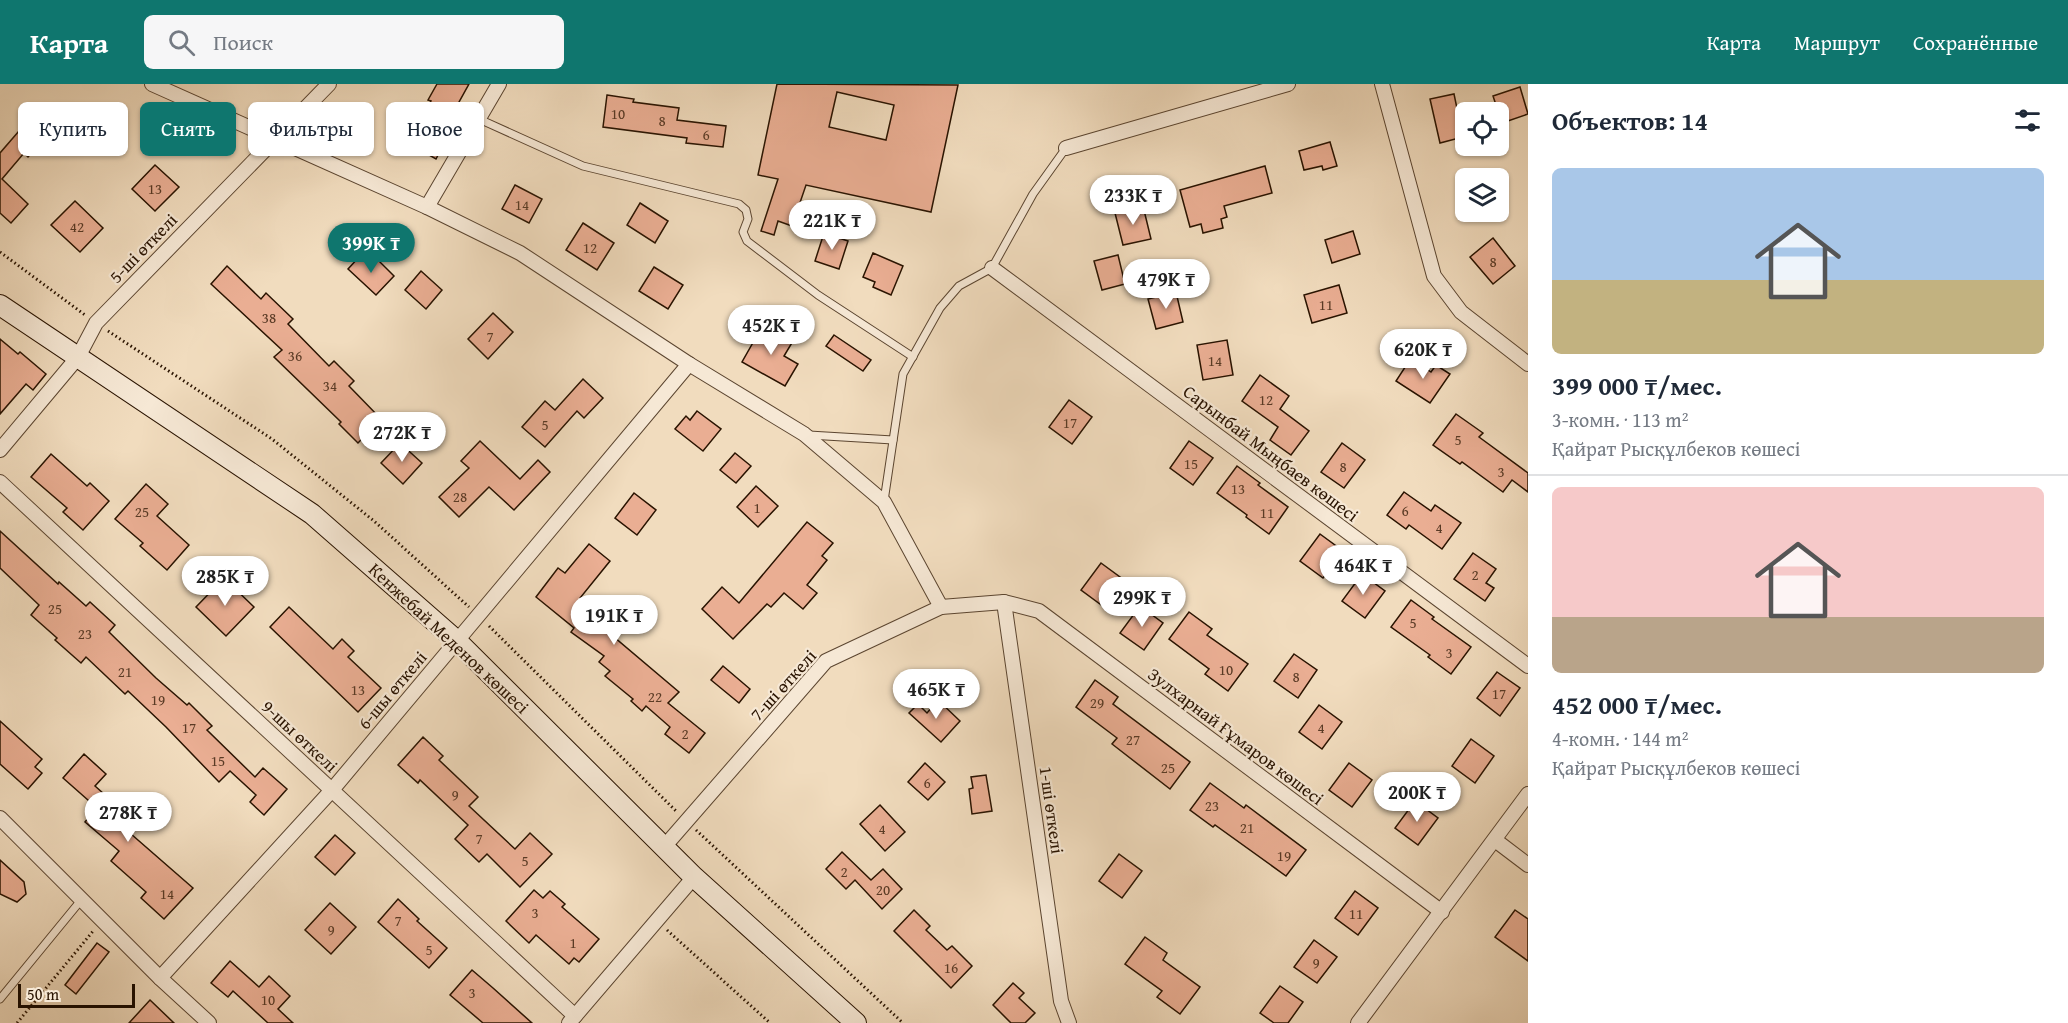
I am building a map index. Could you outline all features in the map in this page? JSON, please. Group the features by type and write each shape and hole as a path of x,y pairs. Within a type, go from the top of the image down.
{"street":[{"path":"152,84 248,126"},
{"name":"5-ші өткелі","path":"311,102 329,84"},
{"path":"484,110 499,84"},
{"path":"1066,148 1288,84"},
{"path":"1382,84 1434,276 1461,312 1528,363"},
{"name":"5-ші өткелі","path":"0,450 78,357 96,323 258,156"},
{"path":"315,156 427,207 520,253 689,364 804,434 884,502 941,607"},
{"path":"427,207 457,156"},
{"name":"Сарынбай Мыңбаев көшесі","path":"992,268 1528,666"},
{"name":"Кенжебай Меденов көшесі","path":"0,304 312,514 457,641 694,877 856,1023"},
{"name":"6-шы өткелі","path":"160,978 332,790 689,364"},
{"name":"9-шы өткелі","path":"0,482 332,790 572,1019"},
{"name":"7-ші өткелі","path":"664,847 826,661 941,607 1004,602 1039,611"},
{"name":"1-ші өткелі","path":"1004,602 1061,1000 1070,1023"},
{"name":"Зулхарнай Ғұмаров көшесі","path":"1039,611 1442,912"},
{"path":"1358,1023 1528,794"},
{"path":"0,818 160,978 209,1023"},
{"path":"1495,840 1528,865"},
{"path":"572,1019 694,877"}],"lane":[{"path":"484,121 583,166 739,204 746,210 748,219 743,232 747,241 818,295 913,357"},
{"path":"884,502 903,374 940,308 959,286 992,268 1033,194 1066,148"},
{"path":"804,434 893,440"},
{"path":"0,999 82,899"}],"path":[{"path":"17,1023 103,920"},
{"path":"656,921 770,1023"}],"building":[{"path":"437,84 469,84 459,102 430,102 428,100"},
{"path":"777,84 958,85 931,212 806,185 792,226 778,221 774,235 761,231 778,179 758,175","holes":["837,92 894,105 886,140 829,127"]},
{"path":"1520,87 1528,114 1509,121 1509,102 1495,102 1493,96"},
{"path":"1454,94 1455,139 1440,143 1430,99"},
{"path":"607,95 634,99 633,102 679,108 677,120 726,126 723,147 686,143 687,138 603,127"},
{"path":"18,132 18,156 21,156 2,179 28,204 11,223 0,213 0,153"},
{"path":"1330,142 1337,166 1323,170 1322,166 1304,170 1299,151"},
{"path":"155,165 179,187 155,211 132,189"},
{"path":"1265,166 1272,193 1224,206 1227,217 1221,219 1223,228 1203,233 1201,224 1190,227 1180,190"},
{"path":"515,185 542,199 529,223 502,209"},
{"path":"75,201 103,228 80,252 51,225"},
{"path":"640,203 668,221 655,243 627,225"},
{"path":"1143,206 1151,239 1123,245 1115,213"},
{"path":"583,223 614,243 597,270 566,250"},
{"path":"1353,231 1360,254 1332,263 1325,240"},
{"path":"824,233 848,241 839,269 815,261"},
{"path":"1493,238 1515,266 1493,284 1470,257"},
{"path":"873,253 903,266 891,295 873,287 875,282 863,277"},
{"path":"1118,255 1125,284 1102,290 1094,261"},
{"path":"360,256 371,266 377,259 394,276 376,295 348,269"},
{"path":"227,266 261,299 266,293 293,319 288,324 329,366 334,361 354,381 349,386 381,419 358,443 339,424 341,422 274,357 282,350 211,284"},
{"path":"654,267 683,285 668,309 639,291"},
{"path":"421,271 442,290 426,309 405,290"},
{"path":"1339,285 1347,313 1312,323 1304,295"},
{"path":"1176,292 1183,322 1156,329 1148,299"},
{"path":"493,313 513,332 488,359 468,339"},
{"path":"763,325 793,341 784,356 798,364 785,386 742,362"},
{"path":"834,335 871,360 863,371 826,346"},
{"path":"0,339 46,374 33,390 26,384 0,414"},
{"path":"1227,340 1233,375 1203,380 1197,345"},
{"path":"1411,358 1431,372 1436,365 1450,374 1430,403 1396,381"},
{"path":"1260,375 1289,396 1280,409 1309,431 1291,455 1270,440 1278,427 1242,401"},
{"path":"583,379 603,398 584,418 577,411 545,447 522,427 545,401 555,410"},
{"path":"1069,400 1092,417 1072,444 1049,427"},
{"path":"697,411 721,429 703,451 675,429 686,416 690,420"},
{"path":"1456,414 1483,433 1479,437 1528,473 1528,492 1512,480 1503,492 1462,462 1460,464 1433,445"},
{"path":"480,441 520,479 538,460 550,472 514,510 489,487 459,517 439,497 469,468 461,461"},
{"path":"1189,441 1213,458 1193,485 1170,468"},
{"path":"400,443 422,463 403,484 381,463"},
{"path":"1342,443 1365,460 1344,488 1321,472"},
{"path":"735,453 751,466 736,483 720,470"},
{"path":"51,454 87,486 90,483 109,501 83,530 63,512 67,508 31,477"},
{"path":"1237,466 1288,507 1269,534 1217,493"},
{"path":"146,484 168,504 157,516 189,545 167,570 140,546 143,543 115,519"},
{"path":"756,486 778,506 758,527 737,507"},
{"path":"1404,492 1431,511 1435,505 1461,523 1442,549 1409,525 1406,529 1387,515"},
{"path":"634,493 656,510 637,535 615,518"},
{"path":"807,522 833,543 822,556 827,560 807,585 817,593 803,609 784,593 771,607 767,604 733,639 702,609 722,587 739,603"},
{"path":"0,531 58,584 59,582 86,606 90,602 115,625 109,632 156,678 187,705 189,703 212,726 207,730 255,777 263,768 287,789 264,815 250,802 256,795 230,771 219,782 128,691 125,694 86,657 81,663 31,615 39,605 0,568"},
{"path":"1320,534 1343,551 1323,578 1300,561"},
{"path":"589,544 610,561 580,598 613,622 607,631 679,692 668,703 705,733 689,753 665,734 670,727 646,706 642,711 631,701 633,699 605,676 610,671 599,662 604,656 571,632 574,628 536,597 558,568 565,573"},
{"path":"1473,553 1496,569 1486,583 1494,588 1485,601 1454,579"},
{"path":"1101,563 1124,580 1104,607 1081,590"},
{"path":"1362,574 1385,591 1365,618 1342,601"},
{"path":"224,578 254,607 226,636 196,607"},
{"path":"1411,600 1434,617 1432,619 1471,647 1451,674 1428,657 1430,655 1391,627"},
{"path":"1140,606 1163,623 1144,650 1120,633"},
{"path":"289,607 333,649 342,639 354,651 348,657 381,688 358,712 270,627"},
{"path":"1189,612 1212,629 1207,635 1248,664 1228,691 1205,674 1209,669 1169,639"},
{"path":"1294,654 1317,670 1298,698 1274,681"},
{"path":"723,666 750,689 739,703 711,680"},
{"path":"1497,672 1520,688 1500,716 1477,698"},
{"path":"1095,680 1118,697 1113,704 1190,762 1170,789 1112,744 1117,738 1076,707"},
{"path":"938,700 960,721 941,742 909,713 918,704 927,713"},
{"path":"1319,705 1342,722 1322,749 1299,732"},
{"path":"0,721 42,759 35,767 42,773 28,789 0,764"},
{"path":"423,737 443,756 439,760 478,797 469,806 515,849 530,833 552,854 520,887 487,854 479,862 455,839 468,825 420,780 418,783 398,765"},
{"path":"1471,739 1494,756 1475,783 1452,766"},
{"path":"84,754 106,774 95,786 131,818 123,827 193,888 164,919 141,898 146,892 111,861 119,851 85,822 97,808 63,778"},
{"path":"925,763 945,782 928,800 908,782"},
{"path":"1349,763 1372,780 1352,807 1329,790"},
{"path":"986,775 992,811 972,814 969,789 973,788 971,777"},
{"path":"1210,783 1244,808 1246,805 1306,850 1286,876 1215,825 1213,827 1190,810"},
{"path":"1415,801 1438,818 1418,845 1395,828"},
{"path":"880,805 905,832 885,851 860,824"},
{"path":"335,835 355,853 335,875 315,857"},
{"path":"842,852 871,880 883,869 902,889 882,909 855,880 846,889 826,869"},
{"path":"1119,854 1142,871 1122,898 1099,881"},
{"path":"0,860 24,882 26,894 17,902 0,894"},
{"path":"534,890 543,898 550,891 565,904 562,907 599,939 579,962 574,958 569,964 536,935 529,943 506,921"},
{"path":"1355,891 1378,908 1358,935 1335,918"},
{"path":"398,899 419,919 417,921 447,948 429,968 378,922"},
{"path":"330,903 356,927 331,954 305,930"},
{"path":"914,910 930,926 926,930 947,950 952,946 972,966 951,988 894,931"},
{"path":"1515,910 1528,919 1528,961 1495,937"},
{"path":"1145,937 1167,953 1163,960 1200,987 1180,1014 1157,997 1162,991 1125,964"},
{"path":"1314,940 1337,957 1317,983 1294,967"},
{"path":"97,943 109,952 76,994 65,985"},
{"path":"230,961 259,987 269,976 290,996 278,1009 293,1023 268,1023 233,991 228,997 211,983"},
{"path":"472,970 532,1023 483,1023 450,995"},
{"path":"1013,983 1024,993 1019,998 1035,1013 1025,1023 1011,1023 993,1005"},
{"path":"1280,986 1303,1002 1288,1023 1274,1023 1260,1013"},
{"path":"150,1000 174,1023 129,1023"}]}
